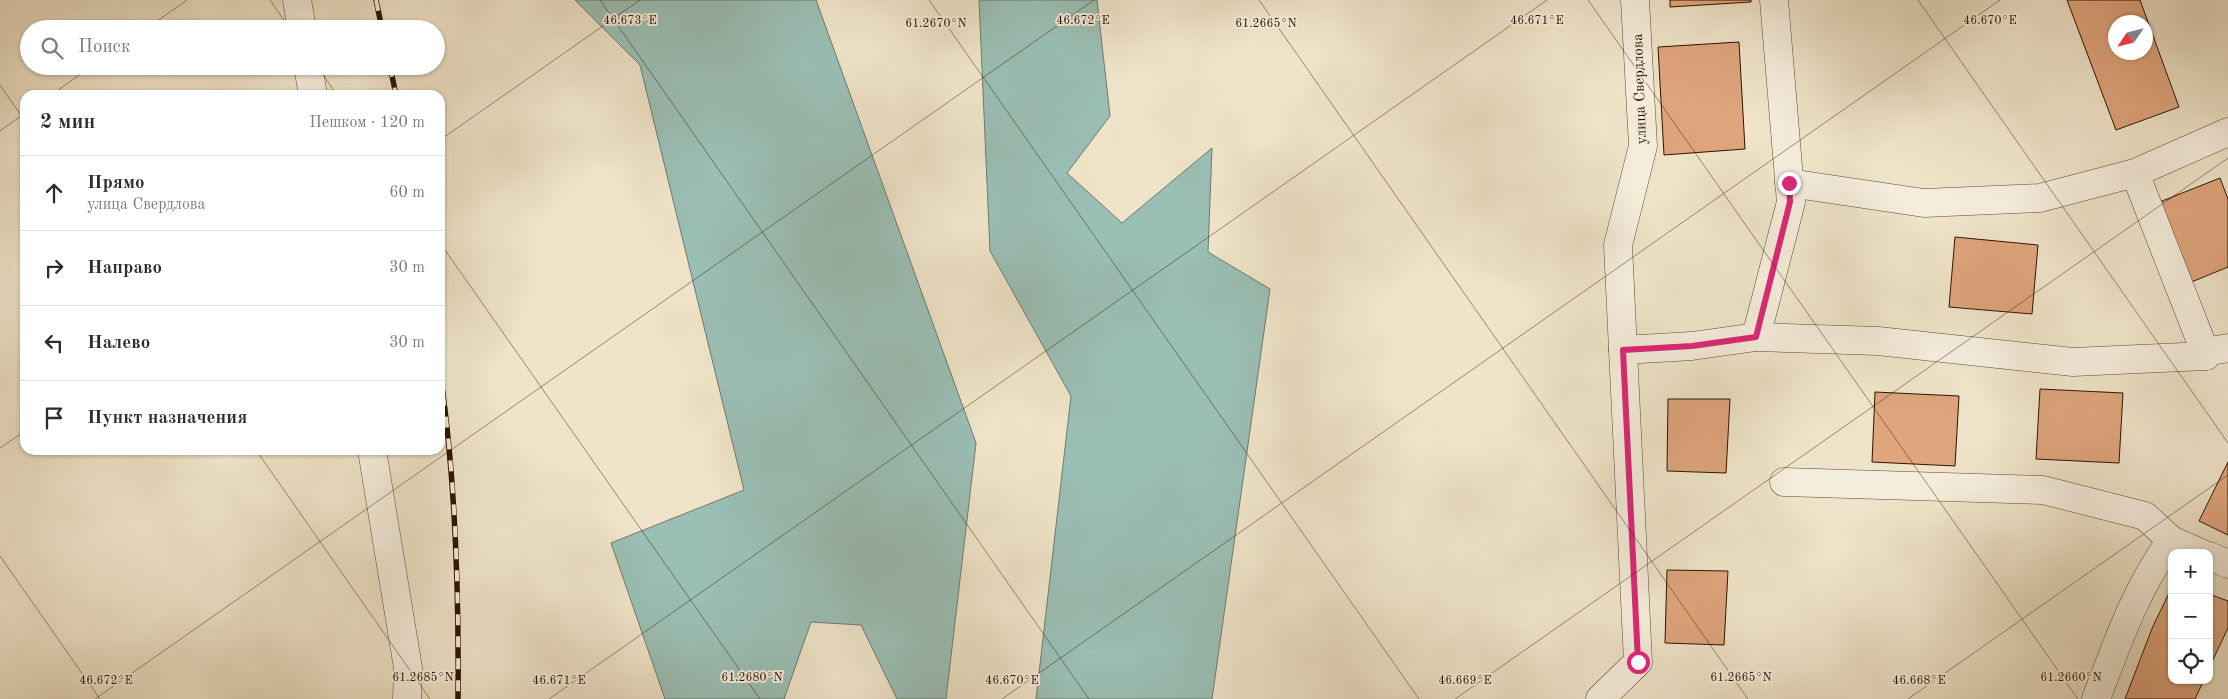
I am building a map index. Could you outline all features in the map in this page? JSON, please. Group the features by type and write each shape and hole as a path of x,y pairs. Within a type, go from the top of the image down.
{"street":[{"path":"297,0 300,20"},
{"name":"улица Свердлова","path":"1600,699 1638,662 1618,245 1642,146 1635,0"},
{"path":"1756,337 1790,202 1774,0"},
{"path":"309,75 311,90"},
{"path":"1789,183 1924,203 2040,198 2136,173 2228,132"},
{"path":"1623,350 1692,346 1756,337 1878,341 2073,362 2206,356 2217,350 2136,173"},
{"path":"373,455 408,668 406,699"},
{"path":"1784,482 2043,490 2144,516 2171,540 2192,549"},
{"path":"2096,699 2129,611 2151,568 2171,540"},
{"path":"2213,558 2228,564"}],"water":[{"path":"575,0 816,0 976,443 946,699 897,699 861,625 811,622 784,699 665,699 611,543 744,490 640,65"},
{"path":"979,0 1097,0 1110,116 1067,173 1122,223 1212,148 1208,252 1270,289 1212,699 1036,699 1071,396 990,251"}],"building":[{"path":"1670,0 1751,0 1751,2 1670,7"},
{"path":"2067,0 2140,0 2145,15 2108,15 2108,60 2153,60 2153,36 2179,107 2116,130"},
{"path":"1739,42 1745,149 1664,155 1658,47"},
{"path":"2220,178 2228,199 2228,267 2189,283 2157,203"},
{"path":"1955,237 2038,245 2032,314 1949,307"},
{"path":"2040,389 2123,393 2119,463 2036,459"},
{"path":"1875,392 1959,396 1955,466 1872,462"},
{"path":"1668,399 1730,399 1726,473 1667,471"},
{"path":"2228,462 2228,535 2199,521"},
{"path":"1667,570 1728,571 1724,645 1665,643"},
{"path":"2168,595 2168,684 2202,684 2195,699 2125,699 2153,626"},
{"path":"2213,595 2228,601 2228,628 2213,660"}],"railway":[{"path":"376,0 380,20"},
{"path":"392,75 395,90"},
{"path":"445,413 450,454 455,536 458,699"}],"route":[{"path":"1638,662 1623,350 1692,346 1756,337 1790,202 1789,183"}]}
